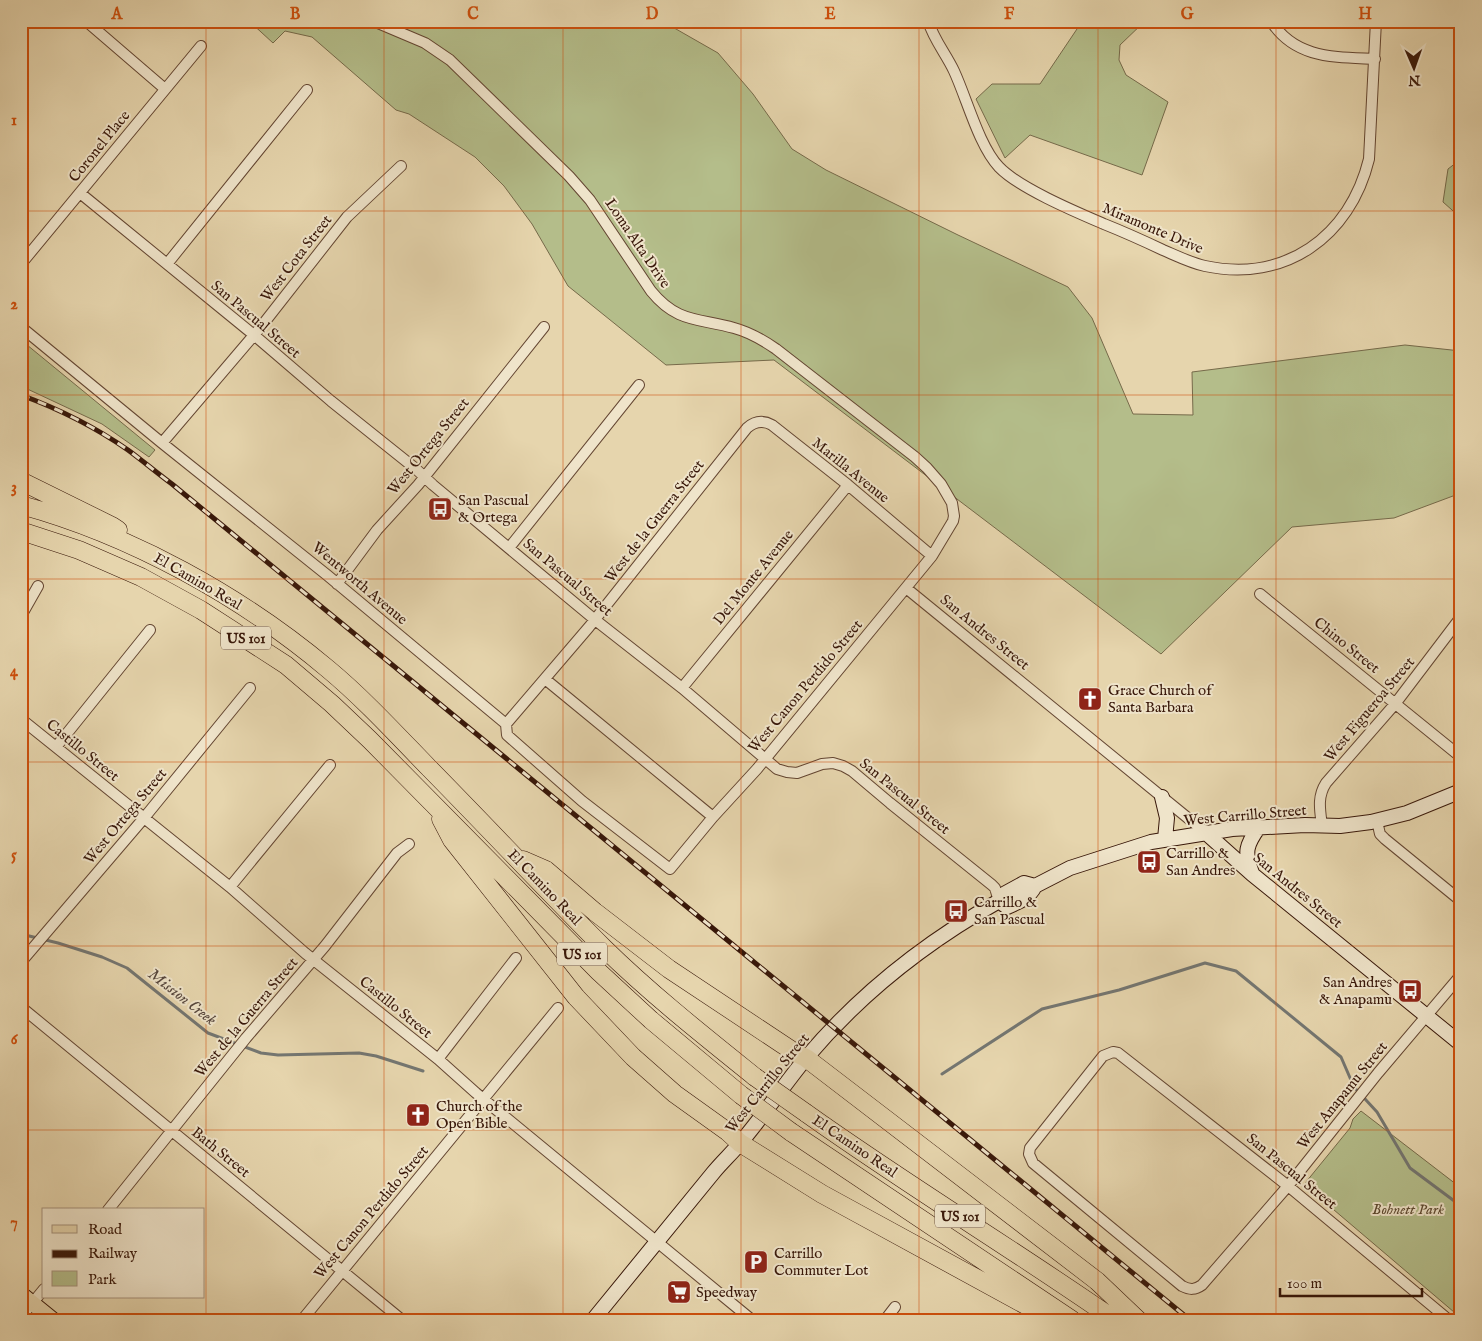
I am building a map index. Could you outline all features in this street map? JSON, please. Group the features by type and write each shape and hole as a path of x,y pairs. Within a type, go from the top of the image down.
{"highway":[{"path":"21,481 112,526 148,553"},
{"name":"El Camino Real","path":"21,505 72,521 148,553 241,605 298,645 328,669 378,715 606,950 686,1021 755,1077 848,1143 1115,1320"},
{"name":"El Camino Real","path":"21,531 79,550 141,578 201,610 286,664 332,704 599,972 651,1020 741,1095 791,1132 1072,1320"},
{"path":"432,803 452,840 559,976 589,1011 654,1076 675,1094 728,1132 740,1144 854,1212 1053,1320"},
{"path":"514,856 546,870 595,912 669,970 806,1058 1097,1281 1138,1320"}],"main road":[{"name":"West Carrillo Street","path":"593,1320 713,1173 740,1144 806,1058 835,1026 885,979 949,930 999,901 1007,907 1017,902 1030,895 1035,886 1070,868 1139,845 1205,832 1259,827 1340,826 1377,821 1422,808 1461,791"},
{"path":"1162,797 1167,818 1165,839"},
{"path":"1252,874 1247,861 1248,845 1259,827"},
{"name":"San Andres Street","path":"1205,832 1252,874 1461,1044"},
{"path":"27,1298 53,1320"}],"street":[{"path":"86,21 165,89"},
{"name":"Loma Alta Drive","path":"373,21 425,43 440,52 569,176 590,200 660,302 680,315 698,321 736,328 753,335 776,349 915,457 941,484 952,503 954,516"},
{"name":"Miramonte Drive","path":"928,21 932,33 953,70 984,146 990,156 1006,173 1037,192 1104,224 1190,261 1222,269 1240,270 1259,268 1292,258 1316,244 1340,222 1351,207 1360,190 1369,159 1376,21"},
{"path":"1271,21 1277,31 1287,40 1307,51 1338,58 1375,59"},
{"name":"Coronel Place","path":"21,264 201,46"},
{"path":"167,264 307,90"},
{"name":"West Cota Street","path":"162,443 254,335 347,218 402,166"},
{"name":"San Pascual Street","path":"80,193 254,335 331,401 416,468 424,477 594,619 682,688 777,768 792,773 802,772 827,763 838,764 852,771 992,885 995,888 999,901"},
{"name":"Wentworth Avenue","path":"21,327 506,724 506,735 540,766 670,870"},
{"name":"West Ortega Street","path":"337,584 377,530 418,486 544,327"},
{"path":"509,548 639,385"},
{"name":"Marilla Avenue","path":"747,428 756,422 767,422 932,556"},
{"name":"West de la Guerra Street","path":"506,724 594,619 747,428"},
{"name":"Del Monte Avenue","path":"682,688 848,486"},
{"name":"West Canon Perdido Street","path":"670,870 932,556 951,526 954,516"},
{"path":"21,616 38,586"},
{"name":"San Andres Street","path":"906,588 1205,832"},
{"name":"Chino Street","path":"1260,594 1461,757"},
{"name":"West Figueroa Street","path":"1322,826 1319,802 1323,787 1395,704 1461,617"},
{"path":"56,747 150,630"},
{"path":"545,679 713,817"},
{"name":"West Ortega Street","path":"21,962 144,818 250,688"},
{"name":"Castillo Street","path":"21,719 230,887 313,959 438,1059 484,1100 752,1320"},
{"path":"230,887 330,765"},
{"path":"1377,821 1380,834 1385,839 1461,902"},
{"name":"West de la Guerra Street","path":"110,1208 397,853 408,844"},
{"path":"438,1059 516,958"},
{"name":"West Anapamu Street","path":"1182,1286 1192,1289 1202,1285 1288,1186 1348,1109 1461,975"},
{"name":"Bath Street","path":"21,1007 402,1320"},
{"name":"West Canon Perdido Street","path":"302,1320 558,1008"},
{"name":"San Pascual Street","path":"1182,1286 1033,1163 1030,1158 1030,1148 1103,1056 1113,1052 1118,1053 1288,1186 1449,1320"},
{"path":"21,1316 27,1298 42,1290"},
{"path":"885,1320 894,1308"}],"green space":[{"path":"249,21 662,21 718,53 753,94 792,149 826,170 1068,287 1092,318 1133,414 1193,415 1192,372 1405,345 1461,351 1461,493 1394,518 1292,527 1161,654 774,360 666,365 568,286 532,224 504,186 475,157 409,114 396,110 312,37 285,31 273,43"},
{"path":"1066,21 1145,21 1120,45 1119,60 1126,75 1168,102 1142,175 1030,135 1005,158 976,99 992,84 1040,84 1079,26"},
{"path":"1461,159 1461,218 1443,202 1448,169"},
{"path":"21,340 155,450 149,457 102,424 21,386"},
{"name":"Bohnett Park","path":"1361,1111 1461,1188 1461,1318 1307,1187 1306,1182 1350,1128 1353,1119"}],"waterway":[{"name":"Mission Creek","path":"21,934 102,957 127,968 208,1033 261,1053 278,1055 359,1053 376,1056 423,1071"},
{"path":"942,1074 1042,1009 1119,990 1205,963 1236,971 1341,1057 1354,1087 1377,1112 1410,1168 1461,1206"}],"railway":[{"path":"21,395 63,412 90,426 128,450 172,484 1190,1320"}],"place":[{"name":"San Pascual & Ortega","path":"440,509"},
{"name":"Grace Church of Santa Barbara","path":"1090,699"},
{"name":"Carrillo & San Andres","path":"1149,862"},
{"name":"Carrillo & San Pascual","path":"956,911"},
{"name":"San Andres & Anapamu","path":"1410,991"},
{"name":"Church of the Open Bible","path":"418,1115"},
{"name":"Carrillo Commuter Lot","path":"756,1262"},
{"name":"Speedway","path":"679,1292"}]}
